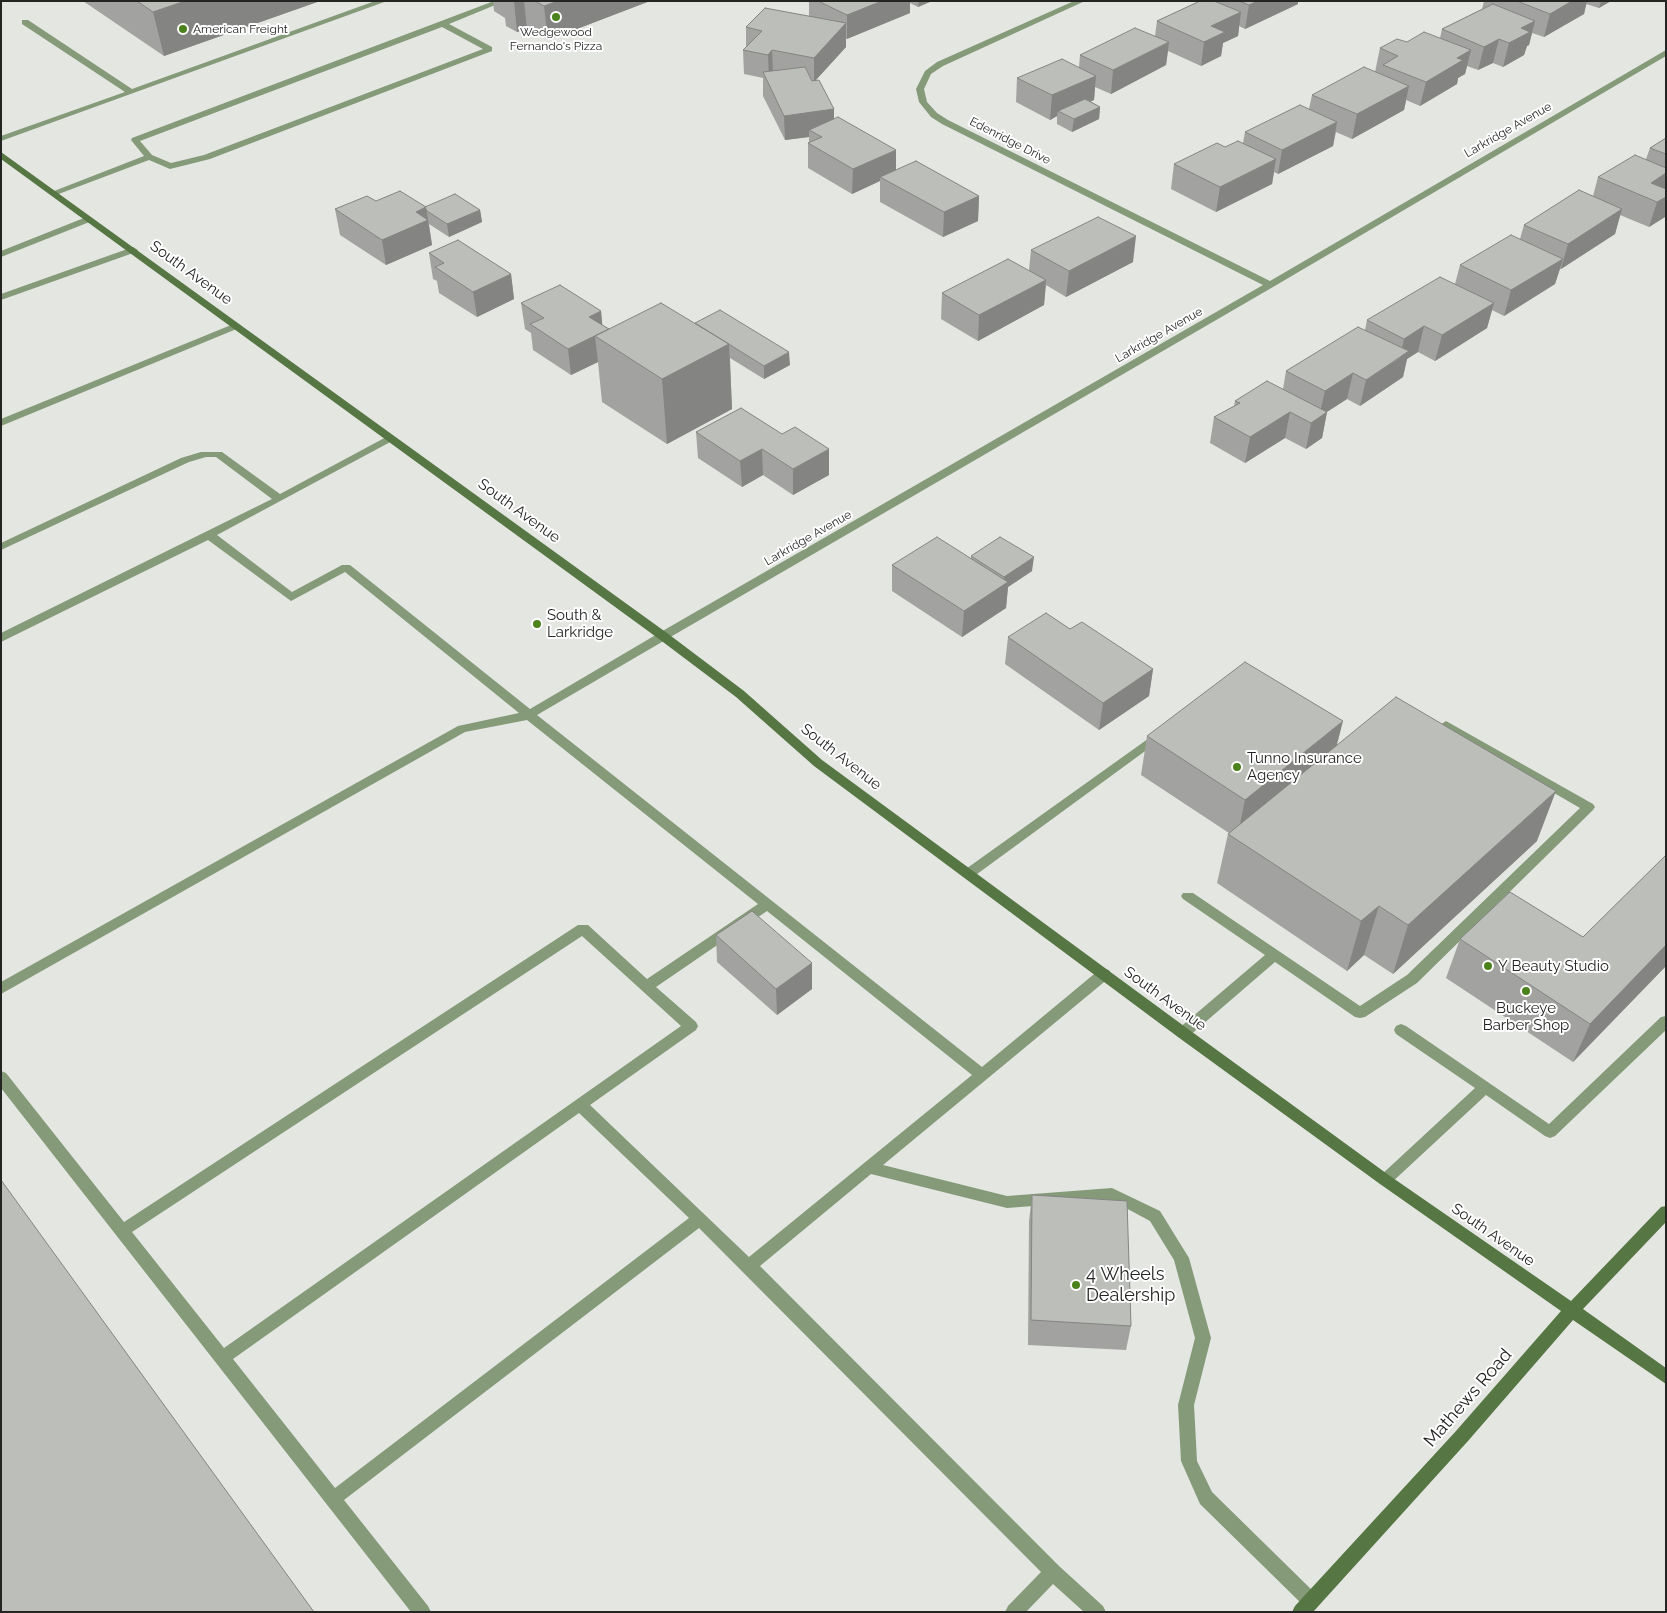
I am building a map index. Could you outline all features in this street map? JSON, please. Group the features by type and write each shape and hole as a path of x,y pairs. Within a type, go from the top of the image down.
{"main road":[{"name":"South Avenue","path":"1,155 663,636 740,694 818,763 1183,1032 1385,1180 1666,1377"},
{"name":"Mathews Road","path":"1306,1607 1462,1436 1572,1310 1666,1212"}],"street":[{"path":"1,139 383,1"},
{"path":"443,24 489,49 207,157 170,166 149,157 134,140 501,1"},
{"name":"Edenridge Drive","path":"1081,1 940,64 928,73 920,89 923,102 934,115 945,122 1270,285"},
{"path":"25,22 131,92"},
{"name":"Larkridge Avenue","path":"1,989 462,729 529,714 1270,285 1666,52"},
{"path":"53,193 149,157"},
{"path":"1,254 89,219"},
{"path":"1,297 132,250"},
{"path":"1,423 236,326"},
{"path":"1,638 208,536 390,438"},
{"path":"1,547 185,460 206,454 218,454 279,499"},
{"path":"208,536 291,597 346,567 980,1074"},
{"path":"1188,896 1360,1013 1412,979 1589,807 1446,725"},
{"path":"968,874 1166,730"},
{"path":"647,986 768,904"},
{"path":"122,1231 583,929 691,1026 222,1358"},
{"path":"1183,1032 1274,955"},
{"path":"749,1266 980,1074 1104,974"},
{"path":"1401,1030 1550,1132 1666,1021"},
{"path":"1,1077 422,1612"},
{"path":"1385,1180 1485,1088"},
{"path":"580,1105 698,1220 749,1266 1053,1572 1096,1612"},
{"path":"868,1167 1007,1202 1112,1194 1155,1216 1181,1258 1203,1338 1186,1405 1190,1461 1206,1498 1306,1607"},
{"path":"333,1499 698,1220"},
{"path":"1014,1612 1053,1572"}],"building":[{"path":"137,1 185,1 153,12"},
{"path":"535,1 558,1 544,6"},
{"path":"818,1 882,1 847,15"},
{"path":"1200,1 1214,1 1241,12 1211,26 1225,32 1204,42 1157,21"},
{"path":"1239,1 1258,1 1249,5"},
{"path":"1517,1 1572,1 1550,14"},
{"path":"1493,4 1535,21 1521,28 1530,32 1509,43 1499,39 1484,47 1442,29"},
{"path":"765,8 846,23 814,58 772,50 768,55 743,50 762,31 746,27"},
{"path":"1135,28 1169,42 1113,70 1080,55"},
{"path":"1424,32 1471,50 1457,58 1463,60 1426,82 1383,65 1398,56 1380,48 1397,39 1407,42"},
{"path":"1062,59 1096,76 1052,95 1017,78"},
{"path":"805,67 812,81 819,80 834,109 784,116 763,72"},
{"path":"1364,67 1409,86 1357,114 1312,95"},
{"path":"1085,99 1100,107 1074,119 1058,111"},
{"path":"1300,105 1337,122 1282,150 1245,132"},
{"path":"838,117 896,150 853,169 808,143 822,137 809,130"},
{"path":"1666,138 1666,154 1650,148"},
{"path":"1238,141 1276,159 1220,187 1174,164 1217,143 1225,147"},
{"path":"1635,155 1666,168 1666,173 1651,183 1666,189 1666,197 1657,202 1598,177"},
{"path":"916,161 979,196 944,212 880,177"},
{"path":"1579,190 1622,209 1568,244 1524,225"},
{"path":"400,191 426,207 416,212 428,220 382,240 335,209 367,196 376,201"},
{"path":"455,194 480,210 447,224 427,211 425,207"},
{"path":"1098,217 1136,236 1069,271 1031,250"},
{"path":"1511,235 1563,259 1511,290 1460,265"},
{"path":"458,240 511,274 473,292 435,267 444,263 429,253"},
{"path":"1008,259 1046,280 979,315 942,293"},
{"path":"1440,277 1494,303 1442,335 1424,326 1404,339 1367,320"},
{"path":"560,285 601,311 589,317 609,329 568,349 530,324 544,318 521,303"},
{"path":"661,303 729,344 662,379 595,336"},
{"path":"720,310 789,352 764,366 695,323"},
{"path":"1358,327 1409,351 1366,380 1353,373 1325,391 1286,371"},
{"path":"1267,381 1327,412 1311,423 1290,412 1250,437 1214,417 1240,403 1235,401"},
{"path":"741,408 782,434 795,427 829,449 793,469 762,449 740,461 696,432"},
{"path":"937,537 1008,582 964,611 892,565"},
{"path":"1000,537 1034,557 1004,577 971,556"},
{"path":"1046,613 1070,629 1082,622 1153,669 1103,703 1008,637"},
{"path":"1245,662 1343,721 1245,800 1147,736"},
{"path":"1396,697 1556,791 1408,925 1379,906 1361,921 1228,834"},
{"path":"1666,855 1666,945 1590,1024 1460,939 1510,892 1583,937"},
{"path":"752,911 812,963 776,989 716,935"},
{"path":"1,1180 314,1612 1,1612"},
{"name":"4 Wheels Dealership","path":"1032,1195 1127,1201 1131,1326 1031,1320"}],"place":[{"name":"Wedgewood Fernando's Pizza","path":"556,17"},
{"name":"American Freight","path":"183,29"},
{"name":"South & Larkridge","path":"537,624"},
{"name":"Tunno Insurance Agency","path":"1237,767"},
{"name":"Y Beauty Studio","path":"1488,966"},
{"name":"Buckeye Barber Shop","path":"1526,991"},
{"name":"4 Wheels Dealership","path":"1076,1285"}]}
